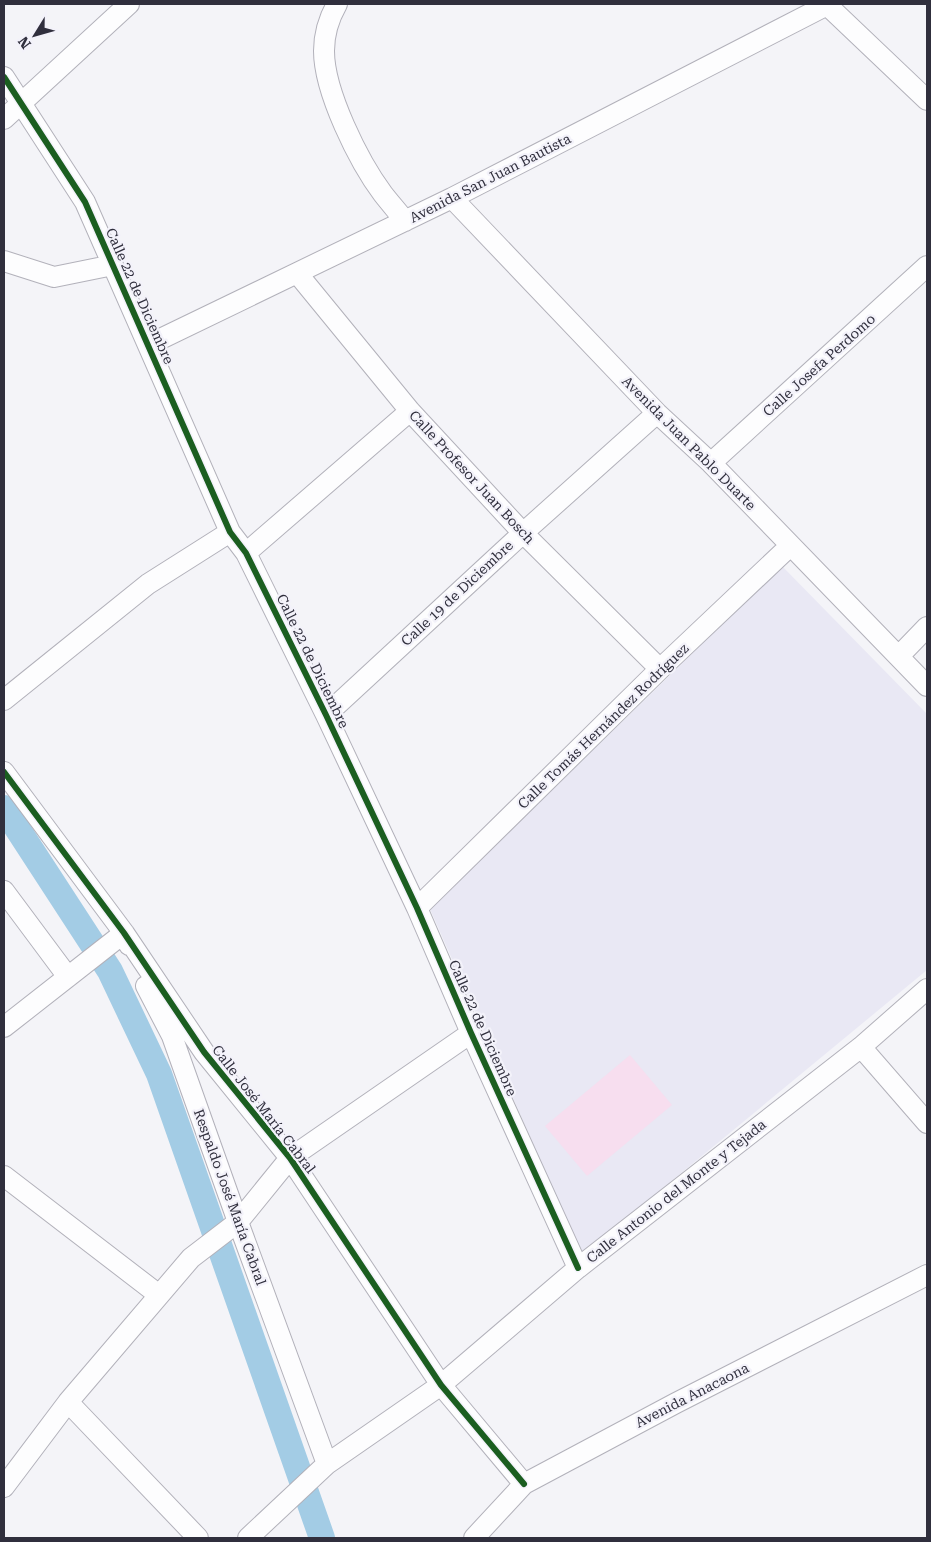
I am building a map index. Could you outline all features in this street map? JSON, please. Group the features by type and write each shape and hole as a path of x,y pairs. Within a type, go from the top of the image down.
{"street":[{"path":"4,119 129,4"},
{"path":"337,4 326,29 324,52 329,85 340,116 360,156 382,193 405,221"},
{"path":"827,4 927,100"},
{"name":"Avenida San Juan Bautista","path":"148,345 452,198 827,4"},
{"name":"Calle 22 de Diciembre","path":"4,77 85,202 230,532 246,553 326,715 417,908 471,1033 578,1268"},
{"name":"Avenida Juan Pablo Duarte","path":"452,198 658,413 711,463 927,686"},
{"path":"4,260 54,277 113,265"},
{"name":"Calle Josefa Perdomo","path":"711,463 927,266"},
{"name":"Calle Profesor Juan Bosch","path":"297,273 410,411 523,533 660,669"},
{"path":"246,553 410,411"},
{"name":"Calle 19 de Diciembre","path":"326,715 523,533 658,413"},
{"path":"4,700 148,584 230,532"},
{"name":"Calle Tomás Hernández Rodríguez","path":"417,908 660,669 790,546"},
{"path":"899,656 927,627"},
{"name":"Calle José María Cabral","path":"4,772 124,933 204,1052 290,1158 442,1385 524,1484"},
{"path":"4,891 68,977"},
{"path":"4,1027 124,933"},
{"name":"Respaldo José María Cabral","path":"124,933 146,984 172,1036 233,1226 328,1464"},
{"name":"Calle Antonio del Monte y Tejada","path":"248,1538 328,1464 442,1385 578,1268 861,1047 927,990"},
{"path":"4,1486 68,1402 191,1258 233,1226 290,1158 471,1033"},
{"path":"861,1047 927,1123"},
{"path":"4,1176 159,1295"},
{"name":"Avenida Anacaona","path":"474,1538 524,1484 676,1402 927,1275"},
{"path":"68,1402 198,1538"}],"shaded area":[{"path":"782,566 927,714 927,970 582,1255 430,909"},
{"path":"630,1055 672,1105 587,1176 545,1126"}],"waterway":[{"path":"4,808 110,971 159,1074 322,1538"}],"cycle path":[{"path":"4,77 85,202 230,532 246,553 326,715 417,908 471,1033 578,1268"},
{"path":"4,772 124,933 204,1052 290,1158 441,1385 524,1484"}]}
